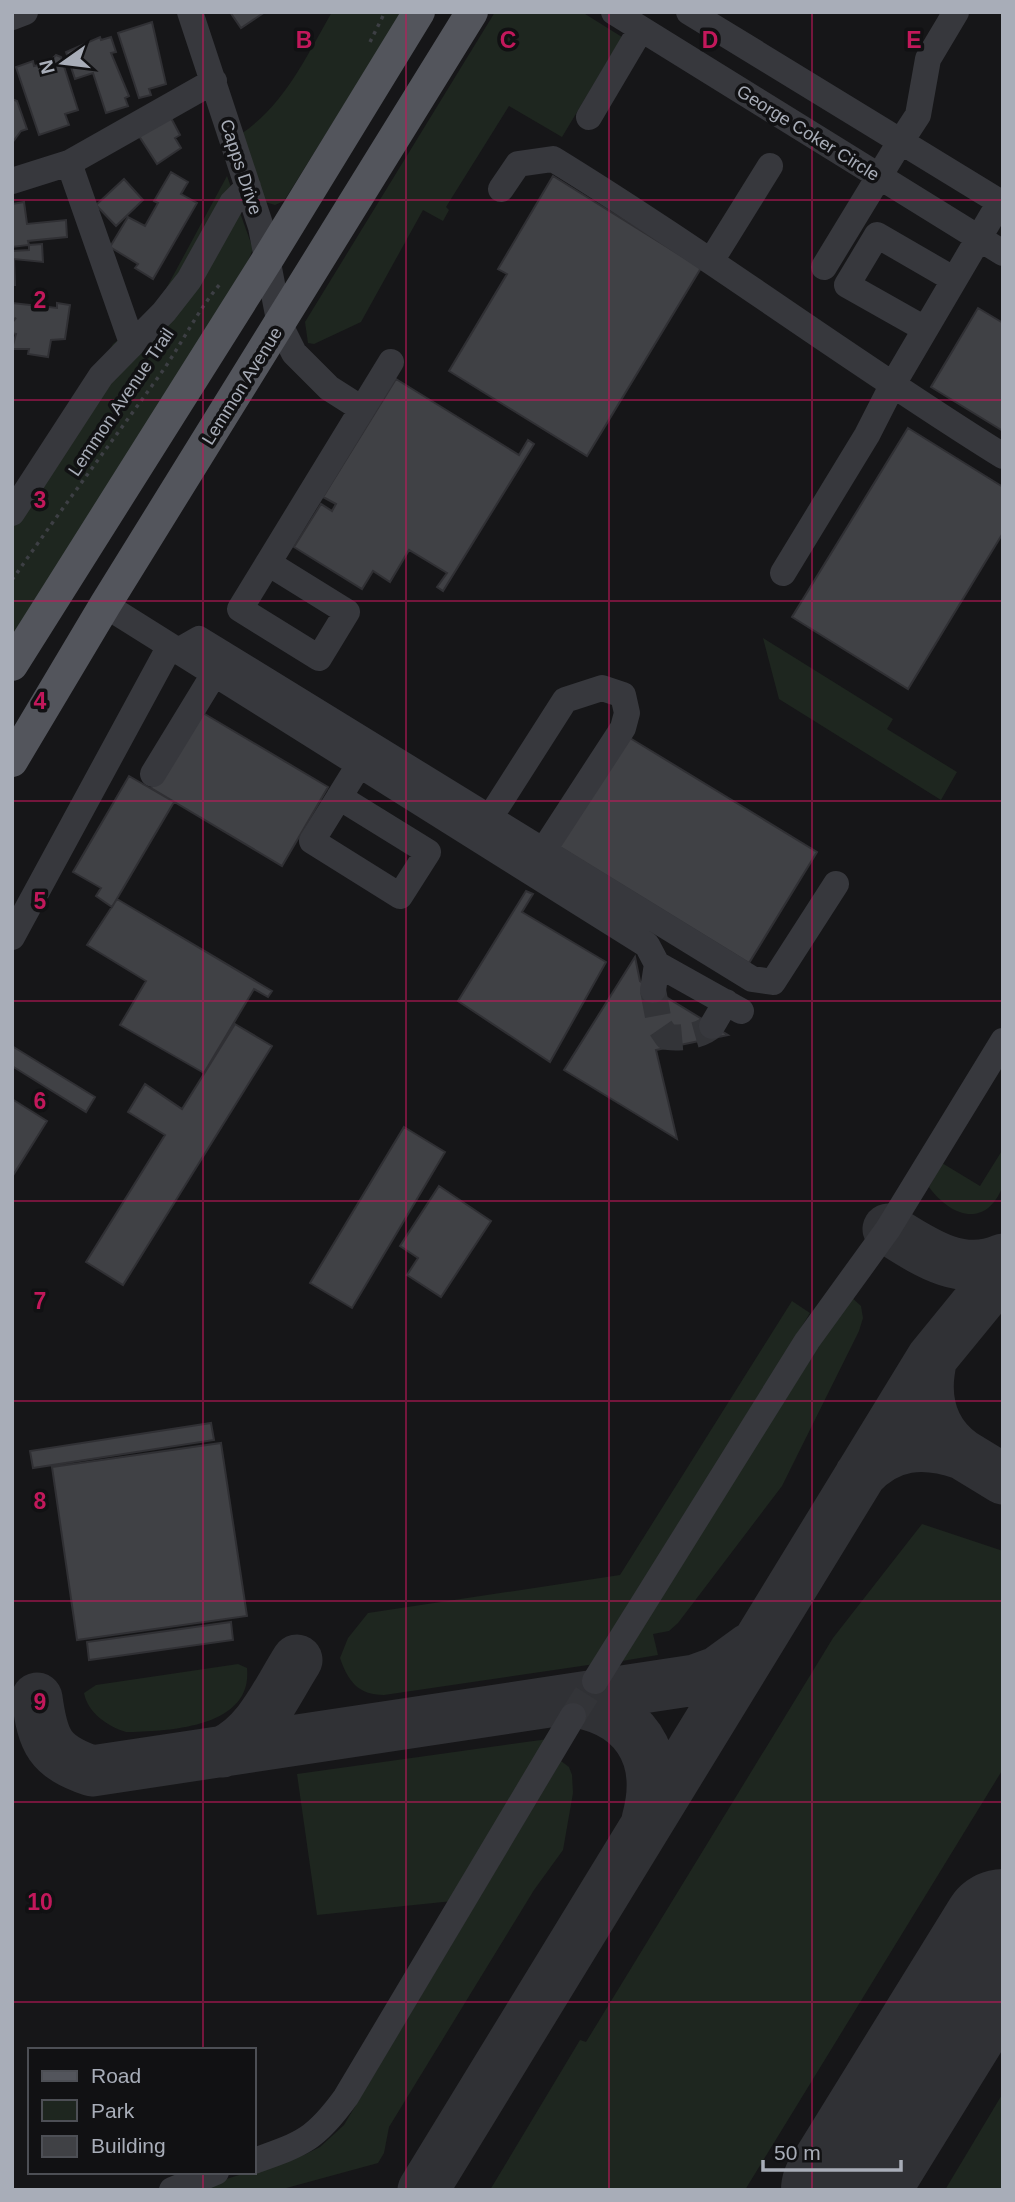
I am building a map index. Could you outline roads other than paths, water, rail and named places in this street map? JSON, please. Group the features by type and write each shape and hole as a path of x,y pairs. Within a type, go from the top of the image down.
{"main road":[{"path":"12,664 269,257 419,12"},
{"name":"Lemmon Avenue","path":"12,761 105,605 472,12"},
{"path":"63,581 105,605"}],"street":[{"path":"12,17 25,12"},
{"name":"Capps Drive","path":"190,12 269,257 280,325 294,353 330,388 362,410"},
{"name":"George Coker Circle","path":"614,12 1003,253"},
{"path":"689,12 903,138 1001,203 953,279 867,435 783,573"},
{"path":"824,267 918,115 928,59 956,12"},
{"path":"589,117 640,29"},
{"path":"12,181 69,163 214,81"},
{"path":"501,189 518,164 553,159 660,225 892,386 1003,456"},
{"path":"69,163 132,343"},
{"path":"711,261 770,166"},
{"path":"12,513 101,376 164,312 189,280 232,203 248,187"},
{"path":"925,329 847,285 877,235 953,279"},
{"path":"268,563 391,362"},
{"path":"105,605 647,945 657,964 733,1007 712,1026"},
{"path":"12,937 174,648 199,639 752,979 764,983 773,982 836,884"},
{"path":"152,774 214,674"},
{"path":"489,819 565,700 602,688 623,695 627,713 623,727 543,851"},
{"path":"339,797 359,765"},
{"path":"653,990 657,964"},
{"path":"595,1681 807,1341 888,1229 1003,1041"},
{"path":"256,2160 310,2139 326,2125 346,2097 573,1716"},
{"path":"172,2190 210,2174"}],"tunnel":[{"path":"653,990 660,1027 667,1037 691,1036 712,1026"},
{"path":"573,1716 595,1681"}]}
